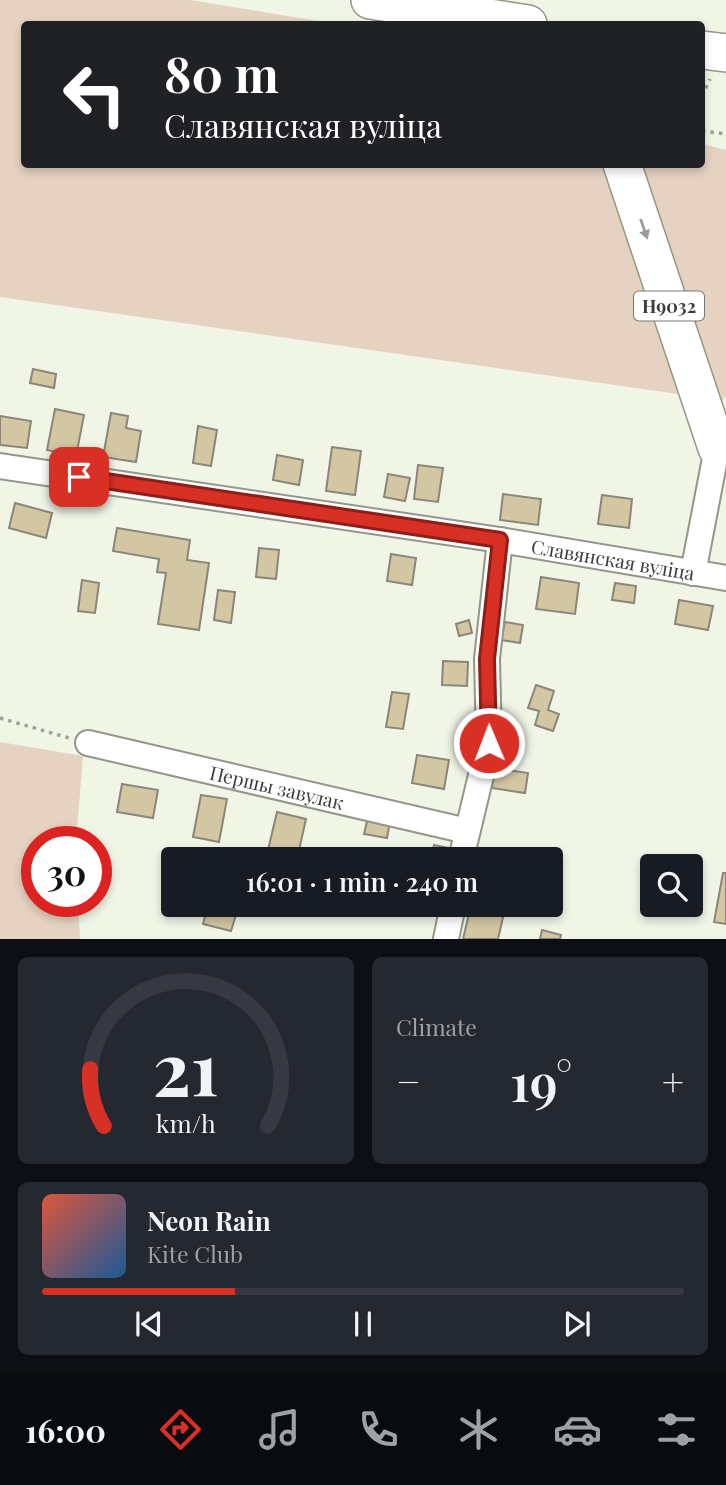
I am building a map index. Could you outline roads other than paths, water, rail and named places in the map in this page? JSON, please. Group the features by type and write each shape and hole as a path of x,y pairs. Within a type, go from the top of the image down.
{"highway":[{"path":"370,0 508,21"},
{"path":"705,50 726,53"},
{"name":"Н9032","path":"623,168 723,443"}],"street":[{"name":"Н9032","path":"693,573 723,443"},
{"name":"Славянская вуліца","path":"0,466 500,540 726,578"},
{"path":"464,847 489,743 487,659 500,540"},
{"name":"Першы завулак","path":"88,743 467,831"},
{"path":"446,939 451,917"}]}
